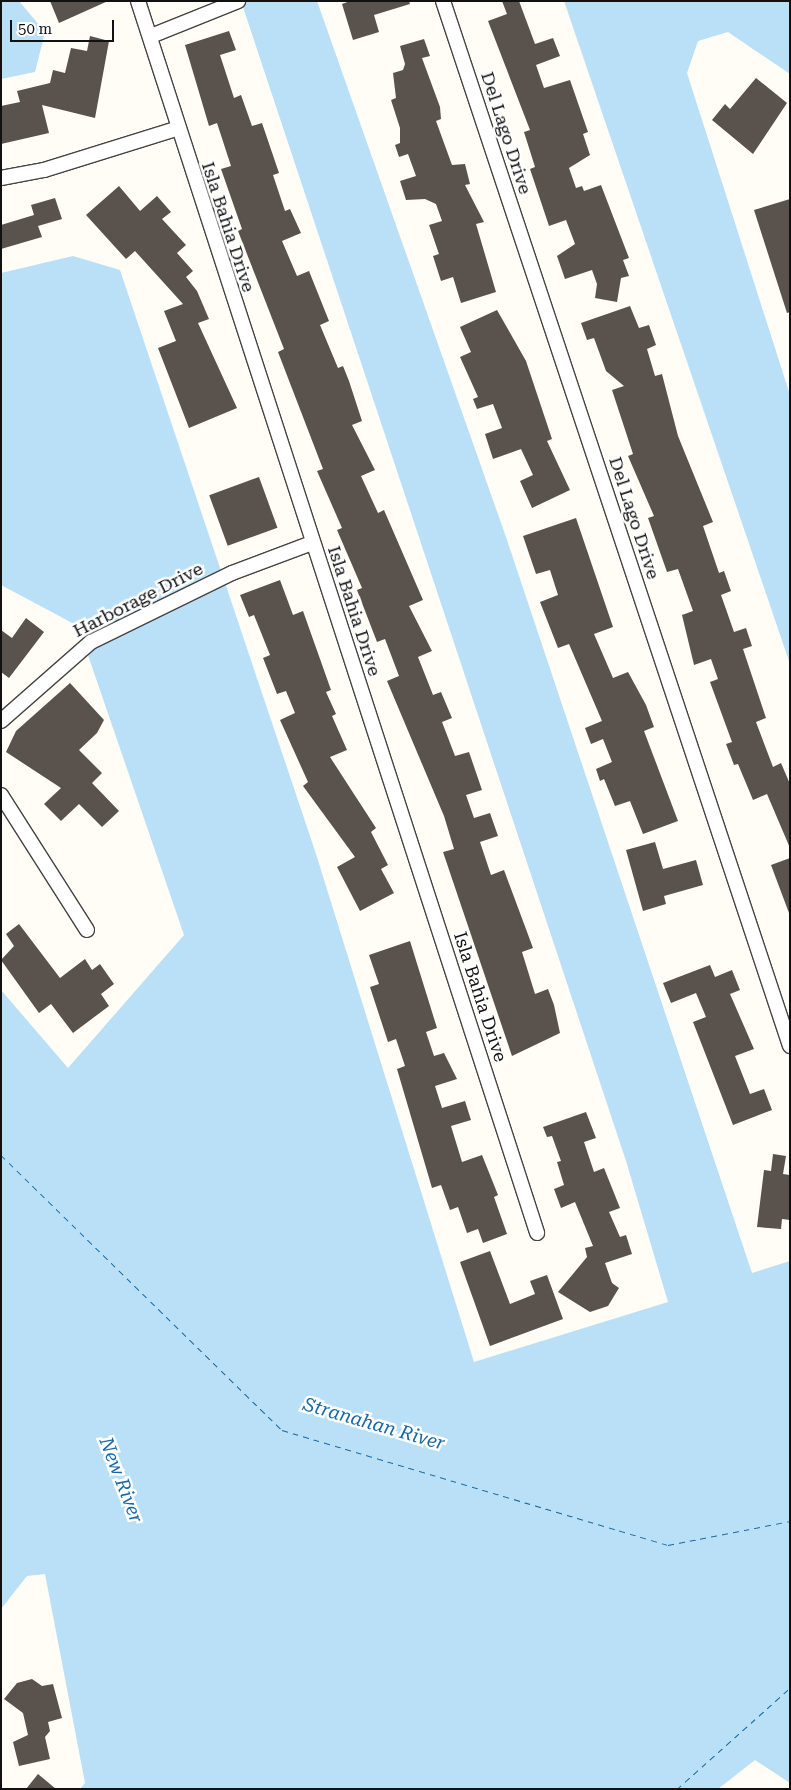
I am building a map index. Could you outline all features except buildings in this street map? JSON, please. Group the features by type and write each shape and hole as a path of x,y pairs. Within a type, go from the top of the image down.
{"street":[{"name":"Isla Bahia Drive","path":"138,1 151,36 176,128 537,1233"},
{"path":"151,36 238,1"},
{"name":"Del Lago Drive","path":"443,1 790,1046"},
{"path":"1,178 44,170 176,128"},
{"name":"Harborage Drive","path":"1,721 91,642 159,607 232,573 312,543"},
{"path":"1,796 87,930"}],"water":[{"path":"1,1 19,1 45,32 35,72 1,79"},
{"path":"241,1 317,1 506,537 752,1273 790,1261 790,1783 755,1760 718,1789 80,1789 85,1783 45,1574 27,1576 1,1609 1,990 68,1068 184,935 78,626 1,585 1,273 73,256 120,270 316,854 474,1362 668,1302 626,1161"},
{"path":"564,1 790,1 790,74 728,32 698,41 687,73 790,395 790,664"}],"ferry route":[{"path":"1,1155 282,1430 668,1545 790,1521"},
{"path":"677,1789 790,1688"}],"water label":[{"name":"Stranahan River","path":"374,1424"},
{"name":"New River","path":"121,1480"}]}
